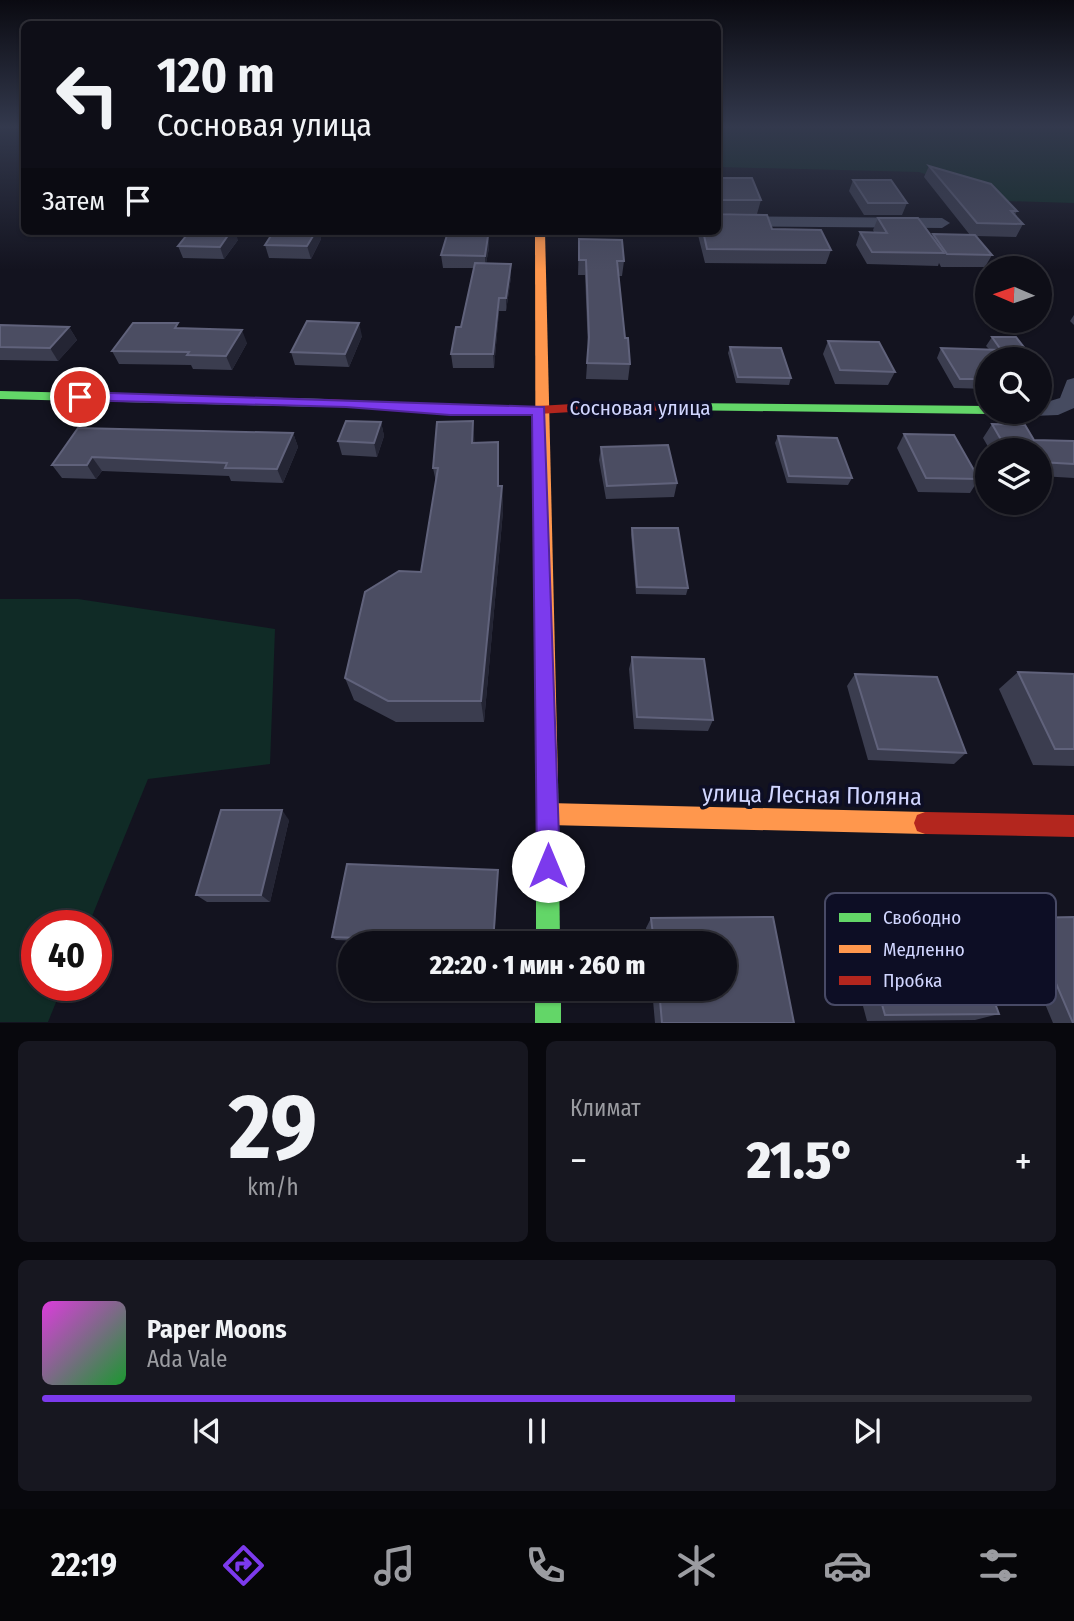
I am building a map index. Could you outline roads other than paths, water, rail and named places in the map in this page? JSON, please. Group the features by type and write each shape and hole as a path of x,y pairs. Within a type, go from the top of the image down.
{"street":[{"path":"721,221 942,223"},
{"path":"540,235 539,410 548,931"},
{"name":"Сосновая улица","path":"0,395 346,403 450,411 606,406 975,410"},
{"path":"1052,409 1058,408 1073,397"},
{"name":"улица Лесная Поляна","path":"548,814 1074,826"},
{"path":"548,1001 548,1023"}]}
